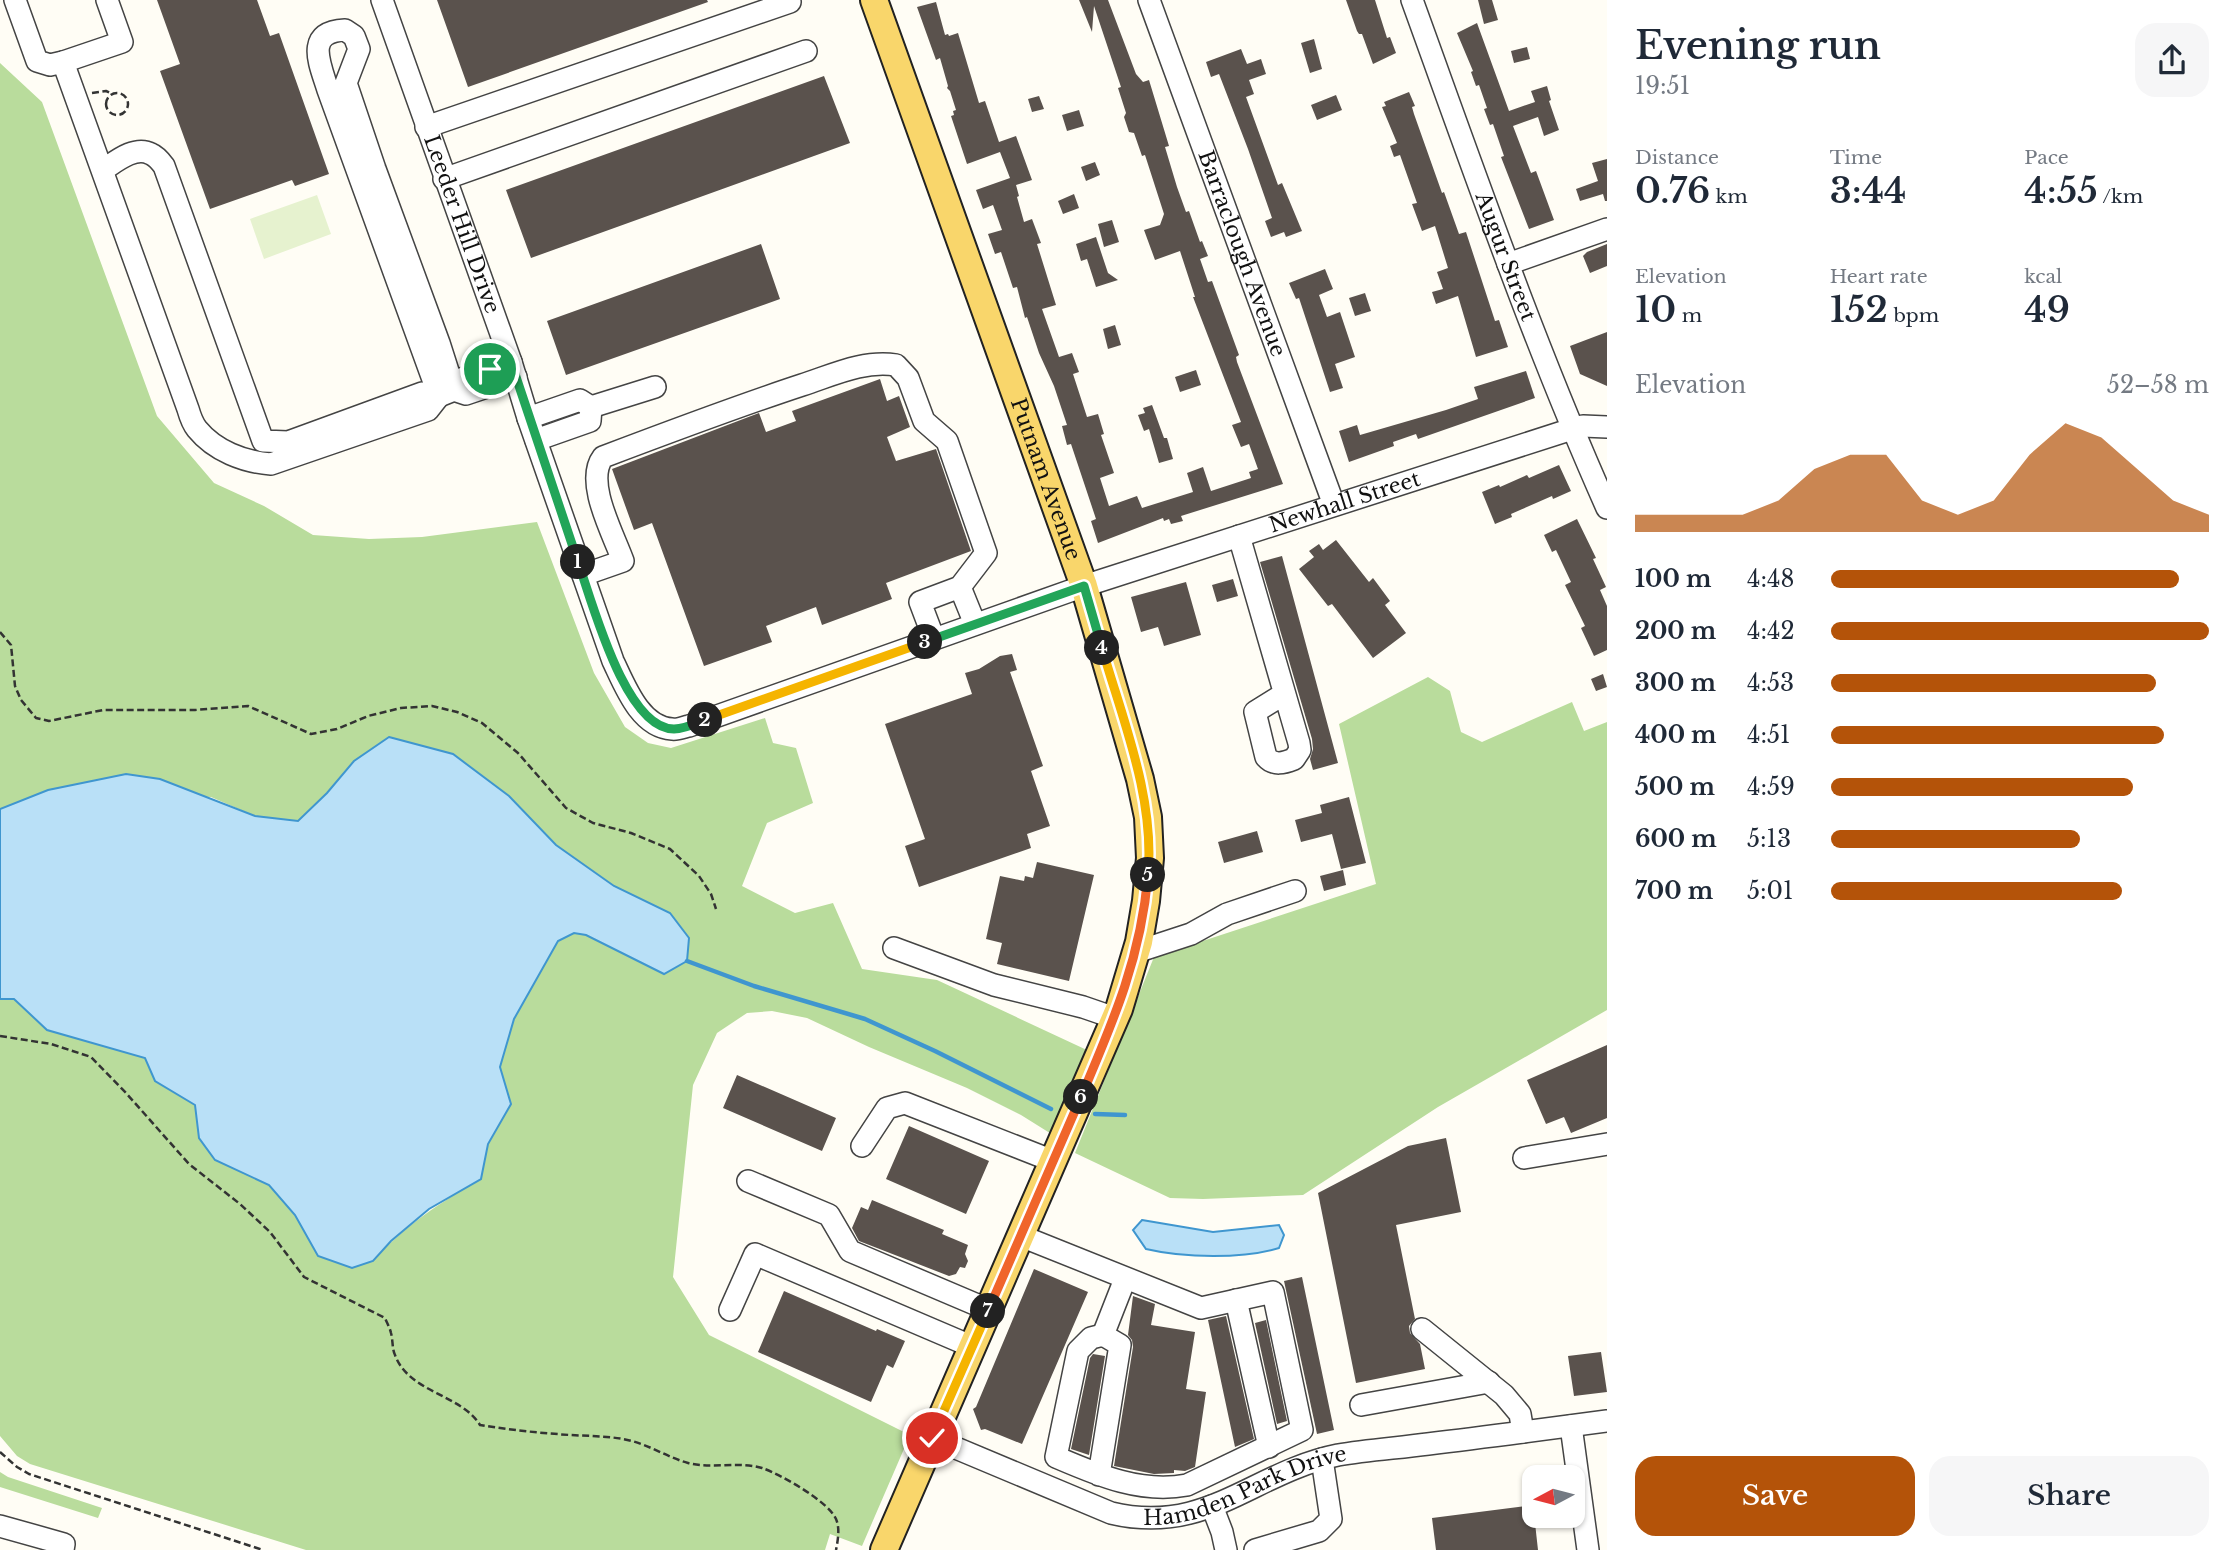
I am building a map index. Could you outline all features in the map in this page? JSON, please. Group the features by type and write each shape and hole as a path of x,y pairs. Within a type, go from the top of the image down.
{"main road":[{"name":"Putnam Avenue","path":"874,0 1084,586 1140,779 1148,817 1150,858 1146,901 1136,952 1115,1018 884,1550"}],"street":[{"path":"15,0 37,61 50,65 122,42 114,5"},
{"name":"Leeder Hill Drive","path":"382,0 513,369 613,662 644,715 656,724 673,729 689,726 1084,586"},
{"name":"Barraclough Avenue","path":"1149,0 1334,505"},
{"name":"Augur Street","path":"1412,0 1508,264 1572,429 1607,508"},
{"path":"426,127 790,2"},
{"path":"345,30 354,36 359,50 346,83 439,343 446,393 328,90 317,54 321,39 330,31 345,30"},
{"path":"444,179 806,51"},
{"path":"63,62 187,409 197,429 222,449 256,463 271,464 428,410 461,379 513,369"},
{"path":"103,170 136,152 150,153 164,166 263,441 288,442 422,394 446,393"},
{"path":"1508,264 1607,229"},
{"path":"583,575 623,561 596,484 598,464 603,457 854,368 878,363 896,365 908,378 924,421 947,441 986,553 960,587 920,601 934,639"},
{"path":"528,418 580,400 591,407 655,387"},
{"path":"536,440 590,421 591,407"},
{"name":"Newhall Street","path":"1084,586 1572,429 1583,426 1607,427"},
{"path":"1240,536 1284,694"},
{"path":"960,587 975,624"},
{"path":"1136,952 1191,934 1227,914 1295,891"},
{"path":"894,948 994,985 1083,1007 1115,1018"},
{"path":"862,1146 887,1108 905,1103 1053,1161"},
{"path":"1524,1158 1607,1144"},
{"path":"747,1181 829,1215 850,1251 989,1310"},
{"path":"1021,1236 1201,1308 1273,1292 1302,1430 1187,1485 1161,1488 1135,1485 1099,1475 1056,1457 1078,1351 1091,1338 1103,1335 1120,1345 1099,1475"},
{"path":"730,1310 755,1254 973,1347"},
{"path":"1103,1335 1125,1279"},
{"path":"1236,1300 1269,1447"},
{"path":"1422,1329 1504,1395 1520,1414 1523,1432"},
{"path":"1361,1405 1489,1382"},
{"name":"Hamden Park Drive","path":"932,1438 1098,1508 1126,1516 1159,1519 1212,1506 1322,1459 1338,1455 1607,1421"},
{"path":"1572,1426 1588,1550"},
{"path":"1255,1550 1319,1531 1331,1519 1322,1459"},
{"path":"1126,1516 1135,1485"},
{"path":"1212,1506 1226,1550"},
{"path":"0,1526 64,1544 63,1550"}],"path":[{"path":"113,94 123,94 128,102 126,110 118,115 109,111 106,102 113,94"},
{"path":"0,632 11,645 15,686 21,700 36,718 49,722 103,710 248,706 311,734 337,729 369,716 401,708 432,706 457,712 482,723 518,753 566,808 593,823 631,833 670,849 699,876 712,894 716,909"},
{"path":"0,1036 51,1044 90,1057 189,1164 240,1204 270,1232 304,1278 385,1318 395,1356 405,1370 429,1391 463,1407 475,1416 480,1425 509,1430 622,1439 649,1446 687,1463 713,1467 741,1465 762,1468 787,1480 832,1512 837,1521 836,1550"},
{"path":"0,1452 29,1474 263,1550"}],"green space":[{"path":"0,63 42,102 157,416 214,483 264,506 313,535 369,539 422,537 537,522 594,673 625,727 648,743 671,748 765,718 773,743 796,748 813,803 767,823 742,886 795,913 833,903 862,969 937,980 1089,1051 1053,1135 1021,1115 967,1088 807,1018 772,1011 747,1013 717,1033 693,1085 673,1277 709,1335 910,1435 862,1546 830,1534 825,1550 306,1550 30,1464 17,1456 0,1436 0,999 14,998 47,1030 145,1058 155,1081 195,1105 199,1138 215,1160 269,1185 295,1215 318,1256 373,1261 397,1237 424,1216 481,1179 488,1145 511,1104 500,1067 514,1019 558,941 574,933 586,935 664,973 670,913 614,886 556,845 509,796 327,793 298,821 255,816 211,797 48,790 0,809"},
{"path":"317,195 331,234 264,259 250,219"},
{"path":"1428,677 1450,691 1461,732 1482,742 1572,702 1584,731 1607,722 1607,1010 1438,1107 1303,1195 1170,1198 1075,1153 1154,957 1376,884 1339,724"},
{"path":"0,1472 102,1508 98,1518 0,1487"}],"water":[{"path":"389,737 453,754 509,796 556,845 614,886 670,913 689,938 687,961 664,974 586,935 574,933 558,941 514,1019 500,1067 511,1104 488,1144 481,1179 429,1209 391,1241 373,1261 352,1268 318,1256 295,1215 269,1185 215,1160 199,1138 195,1105 155,1081 145,1058 47,1030 14,999 0,999 0,809 48,790 126,774 160,779 255,816 298,821 354,761"},
{"path":"1142,1220 1213,1232 1279,1225 1284,1235 1279,1248 1265,1252 1231,1256 1178,1254 1146,1249 1133,1230"}],"building":[{"path":"157,0 257,0 270,36 279,33 329,174 295,186 292,180 210,209 160,71 180,64"},
{"path":"437,0 707,0 708,2 468,87"},
{"path":"1079,0 1108,0 1136,74 1143,82 1149,80 1169,146 1165,147 1177,187 1208,256 1200,259 1208,282 1212,281 1239,355 1236,357 1237,362 1283,484 1181,516 1183,521 1171,524 1169,519 1164,521 1163,518 1098,543 1091,521 1096,519 1071,444 1067,445 1062,426 1067,425 1054,386 1027,317 1025,318 1017,287 1013,288 1001,252 995,254 988,234 1002,230 993,205 983,209 976,190 1010,178 1000,152 967,164 951,116 956,110 947,88 940,58 936,60 917,7 936,2 945,35 958,33 979,103 985,101 999,142 1016,136 1032,180 1016,185 1017,197 1024,222 1032,219 1041,243 1037,244 1056,305 1042,309 1059,357 1072,353 1079,372 1073,374 1087,417 1098,414 1104,434 1101,435 1114,473 1100,478 1109,506 1137,496 1142,508 1193,492 1187,473 1203,467 1211,491 1251,478 1249,472 1258,469 1249,444 1241,447 1232,425 1241,422 1193,297 1180,251 1155,260 1144,230 1160,225 1164,214 1145,155 1142,156 1134,133 1129,132 1118,88 1121,87 1094,6 1092,32"},
{"path":"1346,0 1375,0 1387,38 1390,37 1396,53 1373,64"},
{"path":"1478,0 1492,0 1498,20 1484,24"},
{"path":"1477,23 1509,111 1535,102 1531,91 1547,86 1559,130 1544,136 1538,117 1513,126 1531,173 1536,171 1554,220 1529,229 1501,157 1504,156 1493,124 1490,125 1484,109 1487,108 1479,85 1476,86 1471,72 1473,71 1457,33"},
{"path":"1314,39 1322,69 1310,73 1301,43"},
{"path":"1527,47 1530,59 1514,63 1511,51"},
{"path":"1241,49 1247,64 1261,59 1266,74 1249,80 1254,94 1246,97 1278,185 1282,183 1302,231 1286,237 1284,232 1271,237 1265,221 1272,218 1248,149 1219,74 1211,77 1206,62"},
{"path":"824,76 850,143 531,258 506,190"},
{"path":"1409,92 1442,193 1444,192 1459,234 1466,232 1495,321 1499,320 1508,347 1476,357 1458,296 1436,304 1432,292 1443,289 1437,272 1448,268 1435,226 1422,231 1412,204 1417,203 1400,155 1394,157 1390,146 1397,143 1382,107 1386,106 1384,102"},
{"path":"1336,95 1342,110 1317,120 1311,105"},
{"path":"1039,96 1044,109 1032,112 1028,99"},
{"path":"1079,110 1084,126 1067,131 1062,115"},
{"path":"1607,159 1607,201 1603,194 1580,201 1576,189 1598,181 1592,163"},
{"path":"1095,162 1100,175 1086,181 1081,167"},
{"path":"1074,194 1079,208 1063,214 1058,201"},
{"path":"1112,220 1119,242 1104,247 1098,224"},
{"path":"1096,237 1108,273 1118,280 1096,287 1087,259 1081,261 1076,244"},
{"path":"761,244 780,299 566,375 547,321"},
{"path":"1607,244 1607,266 1590,273 1583,256"},
{"path":"1325,269 1333,289 1319,295 1327,317 1340,312 1355,357 1335,364 1343,388 1330,392 1299,298 1296,299 1289,283"},
{"path":"1365,293 1371,311 1355,316 1349,298"},
{"path":"1115,325 1121,345 1108,349 1103,329"},
{"path":"1607,332 1607,386 1580,374 1570,346"},
{"path":"1196,370 1201,385 1180,392 1175,377"},
{"path":"1526,371 1535,398 1418,439 1416,434 1393,442 1394,446 1349,462 1339,431 1357,425 1360,435 1446,410 1478,399 1474,387"},
{"path":"880,379 887,401 899,396 910,427 887,437 896,461 936,449 971,551 886,583 892,599 822,625 816,607 766,626 772,642 704,666 652,523 634,530 612,469 759,413 766,432 796,421 792,411"},
{"path":"1152,405 1173,459 1159,463 1149,429 1144,431 1138,415 1145,413 1143,408"},
{"path":"1559,465 1571,491 1553,499 1552,496 1495,524 1482,492 1527,475 1529,478"},
{"path":"1577,519 1596,558 1593,559 1606,587 1600,590 1607,606 1607,650 1594,656 1581,628 1585,626 1565,585 1571,582 1556,550 1552,552 1544,535"},
{"path":"1336,540 1369,582 1373,578 1390,601 1385,605 1406,633 1373,658 1332,604 1328,606 1299,569 1314,557 1309,551 1319,544 1323,550"},
{"path":"1282,556 1338,763 1313,770 1310,759 1312,739 1260,562"},
{"path":"1233,579 1238,596 1217,602 1212,585"},
{"path":"1186,582 1201,635 1164,646 1158,627 1141,632 1131,597"},
{"path":"1012,654 1017,670 1010,672 1043,766 1031,771 1050,826 1027,834 1031,848 919,887 905,846 925,839 885,724 972,694 965,673 979,669 1000,656"},
{"path":"1603,674 1607,687 1596,691 1591,679"},
{"path":"1349,797 1366,863 1341,869 1332,834 1301,842 1295,820 1322,813 1320,805"},
{"path":"1257,831 1263,852 1224,863 1218,842"},
{"path":"1037,862 1094,875 1069,981 997,964 1002,943 986,939 1000,876 1024,881 1025,876 1033,878"},
{"path":"1343,870 1346,885 1324,891 1320,876"},
{"path":"1607,1045 1607,1118 1571,1133 1564,1117 1546,1124 1527,1080"},
{"path":"737,1075 836,1118 822,1151 723,1108"},
{"path":"909,1126 989,1161 966,1214 886,1179"},
{"path":"1446,1138 1461,1212 1396,1225 1415,1319 1409,1326 1410,1333 1420,1344 1425,1369 1356,1383 1318,1193 1408,1146"},
{"path":"872,1200 944,1230 942,1234 968,1245 965,1268 960,1267 956,1274 949,1276 859,1241 852,1228 861,1207 868,1210"},
{"path":"1034,1269 1088,1292 1022,1444 985,1429 981,1430 973,1409"},
{"path":"1302,1277 1334,1430 1317,1434 1284,1281"},
{"path":"784,1291 905,1341 893,1368 887,1365 871,1402 758,1352"},
{"path":"1133,1296 1155,1304 1151,1325 1195,1332 1186,1389 1206,1392 1195,1467 1185,1471 1154,1474 1114,1466 1133,1347 1128,1335"},
{"path":"1226,1316 1254,1439 1235,1447 1208,1320"},
{"path":"1266,1320 1287,1421 1277,1424 1255,1323"},
{"path":"1601,1352 1607,1392 1574,1396 1568,1356"},
{"path":"1093,1354 1105,1356 1089,1455 1071,1449"},
{"path":"1522,1506 1522,1528 1536,1528 1538,1550 1436,1550 1432,1518"}],"waterway":[{"path":"687,961 754,986 865,1019 1051,1109"},
{"path":"1095,1114 1125,1115"}],"route":[{"path":"490,369 511,362 613,662 644,715 656,724 673,729 689,726 1084,586 1140,779 1148,817 1150,858 1139,942 1119,1009 932,1438"}]}
